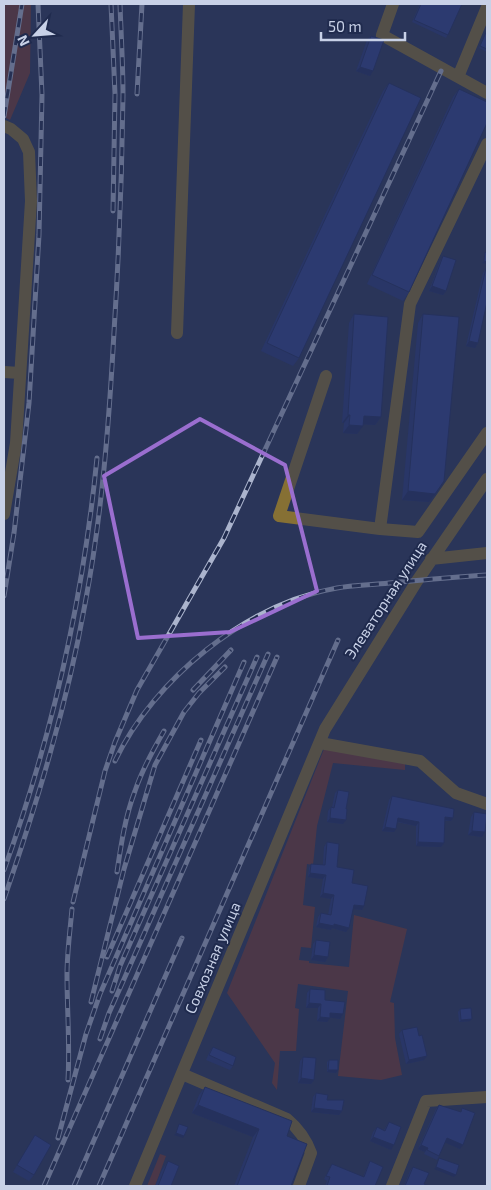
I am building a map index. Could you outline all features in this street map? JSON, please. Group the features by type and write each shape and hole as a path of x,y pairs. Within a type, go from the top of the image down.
{"street":[{"path":"178,333 189,4"},
{"path":"393,4 382,35 487,92"},
{"path":"458,77 487,7"},
{"path":"4,126 12,129 23,139 29,152 31,201 16,443 4,514"},
{"path":"380,529 410,304 487,144"},
{"path":"4,372 20,373"},
{"path":"326,376 279,516 418,532 487,433"},
{"name":"Элеваторная улица","path":"320,743 331,717 431,559 487,479"},
{"path":"431,559 487,553"},
{"path":"320,743 420,760 456,793 487,804"},
{"name":"Совхозная улица","path":"135,1186 320,743"},
{"path":"182,1074 287,1119 298,1129 307,1141 311,1153 299,1186"},
{"path":"392,1186 426,1101 487,1097"}],"highlighted area":[{"path":"200,419 285,465 317,591 230,632 138,638 104,476"}],"shaded area":[{"path":"4,4 31,4 30,73 10,120 4,117"},
{"path":"324,749 405,764 405,770 333,763 317,826 313,865 307,864 303,905 315,907 311,948 301,947 299,960 309,961 309,963 349,967 354,915 407,929 390,1002 394,1003 395,1038 402,1075 381,1080 338,1076 348,991 298,984 295,1008 299,1009 296,1051 280,1051 277,1090 272,1083 275,1063 227,993"},
{"path":"160,1154 166,1156 155,1186 147,1186"}],"building":[{"path":"421,4 462,4 448,35 414,20"},
{"path":"487,30 487,49 480,46"},
{"path":"371,36 384,40 373,71 360,67"},
{"path":"389,83 421,98 299,358 267,343"},
{"path":"459,89 487,102 487,123 409,292 372,275"},
{"path":"485,252 487,253 487,262 484,261"},
{"path":"443,256 456,260 446,291 432,286"},
{"path":"486,268 487,302 478,343 469,341"},
{"path":"354,314 388,317 381,417 364,416 363,426 349,425 350,415 348,415"},
{"path":"423,314 459,317 444,481 435,494 408,491"},
{"path":"338,790 349,792 346,820 330,818 331,807 334,808"},
{"path":"392,796 454,809 453,818 445,817 444,843 418,842 419,822 398,818 396,829 385,827"},
{"path":"474,812 487,814 485,832 472,831"},
{"path":"327,842 339,844 337,867 354,870 352,883 368,886 364,906 354,905 349,928 319,923 321,913 331,915 334,895 323,893 326,875 310,873 311,864 325,865"},
{"path":"316,940 330,942 328,957 314,955"},
{"path":"310,989 325,990 325,1000 345,1002 343,1014 330,1013 330,1018 320,1017 321,1004 309,1003"},
{"path":"471,1008 472,1019 461,1020 460,1009"},
{"path":"417,1027 419,1036 422,1035 427,1056 409,1060 402,1030"},
{"path":"213,1047 236,1057 233,1066 209,1055"},
{"path":"303,1057 316,1058 314,1080 301,1078"},
{"path":"329,1060 338,1060 338,1070 328,1070"},
{"path":"205,1087 292,1121 287,1136 307,1144 291,1186 237,1186 259,1129 198,1105"},
{"path":"316,1093 328,1095 327,1100 344,1100 342,1111 314,1108"},
{"path":"439,1105 461,1112 462,1108 475,1113 463,1145 447,1138 439,1156 421,1145"},
{"path":"389,1122 401,1127 394,1145 373,1137 377,1127 385,1131"},
{"path":"179,1124 188,1127 184,1136 176,1133"},
{"path":"35,1135 51,1145 34,1175 17,1165"},
{"path":"439,1158 459,1165 456,1175 436,1167"},
{"path":"168,1161 179,1166 171,1186 158,1186"},
{"path":"370,1161 383,1167 375,1186 327,1186 330,1177 326,1176 332,1164 364,1177"},
{"path":"413,1167 429,1173 424,1184 429,1186 405,1186"}],"railway":[{"path":"4,116 22,4"},
{"path":"4,596 14,533 29,403 39,235 42,95 38,4"},
{"path":"111,4 115,94 113,211"},
{"path":"4,899 28,827 60,716 78,642 96,537 107,435 119,243 123,95 120,4"},
{"path":"137,94 142,4"},
{"path":"73,902 105,771 137,690 224,538 441,71"},
{"path":"4,870 37,769 63,667 83,563 97,458"},
{"path":"115,761 132,731 153,702 178,674 206,650 237,628 269,610 303,597 337,588 487,575"},
{"path":"99,1186 338,640"},
{"path":"193,690 231,650"},
{"path":"100,1039 109,1013 268,654"},
{"path":"112,991 120,966 257,657"},
{"path":"44,1186 277,657"},
{"path":"58,1138 86,1034 100,994 244,662"},
{"path":"91,1002 124,869 155,765 184,712 199,693 225,667"},
{"path":"117,872 124,831 132,801 144,768 164,731"},
{"path":"107,957 201,740"},
{"path":"68,1080 67,967 72,909"},
{"path":"74,1186 182,938"}]}
